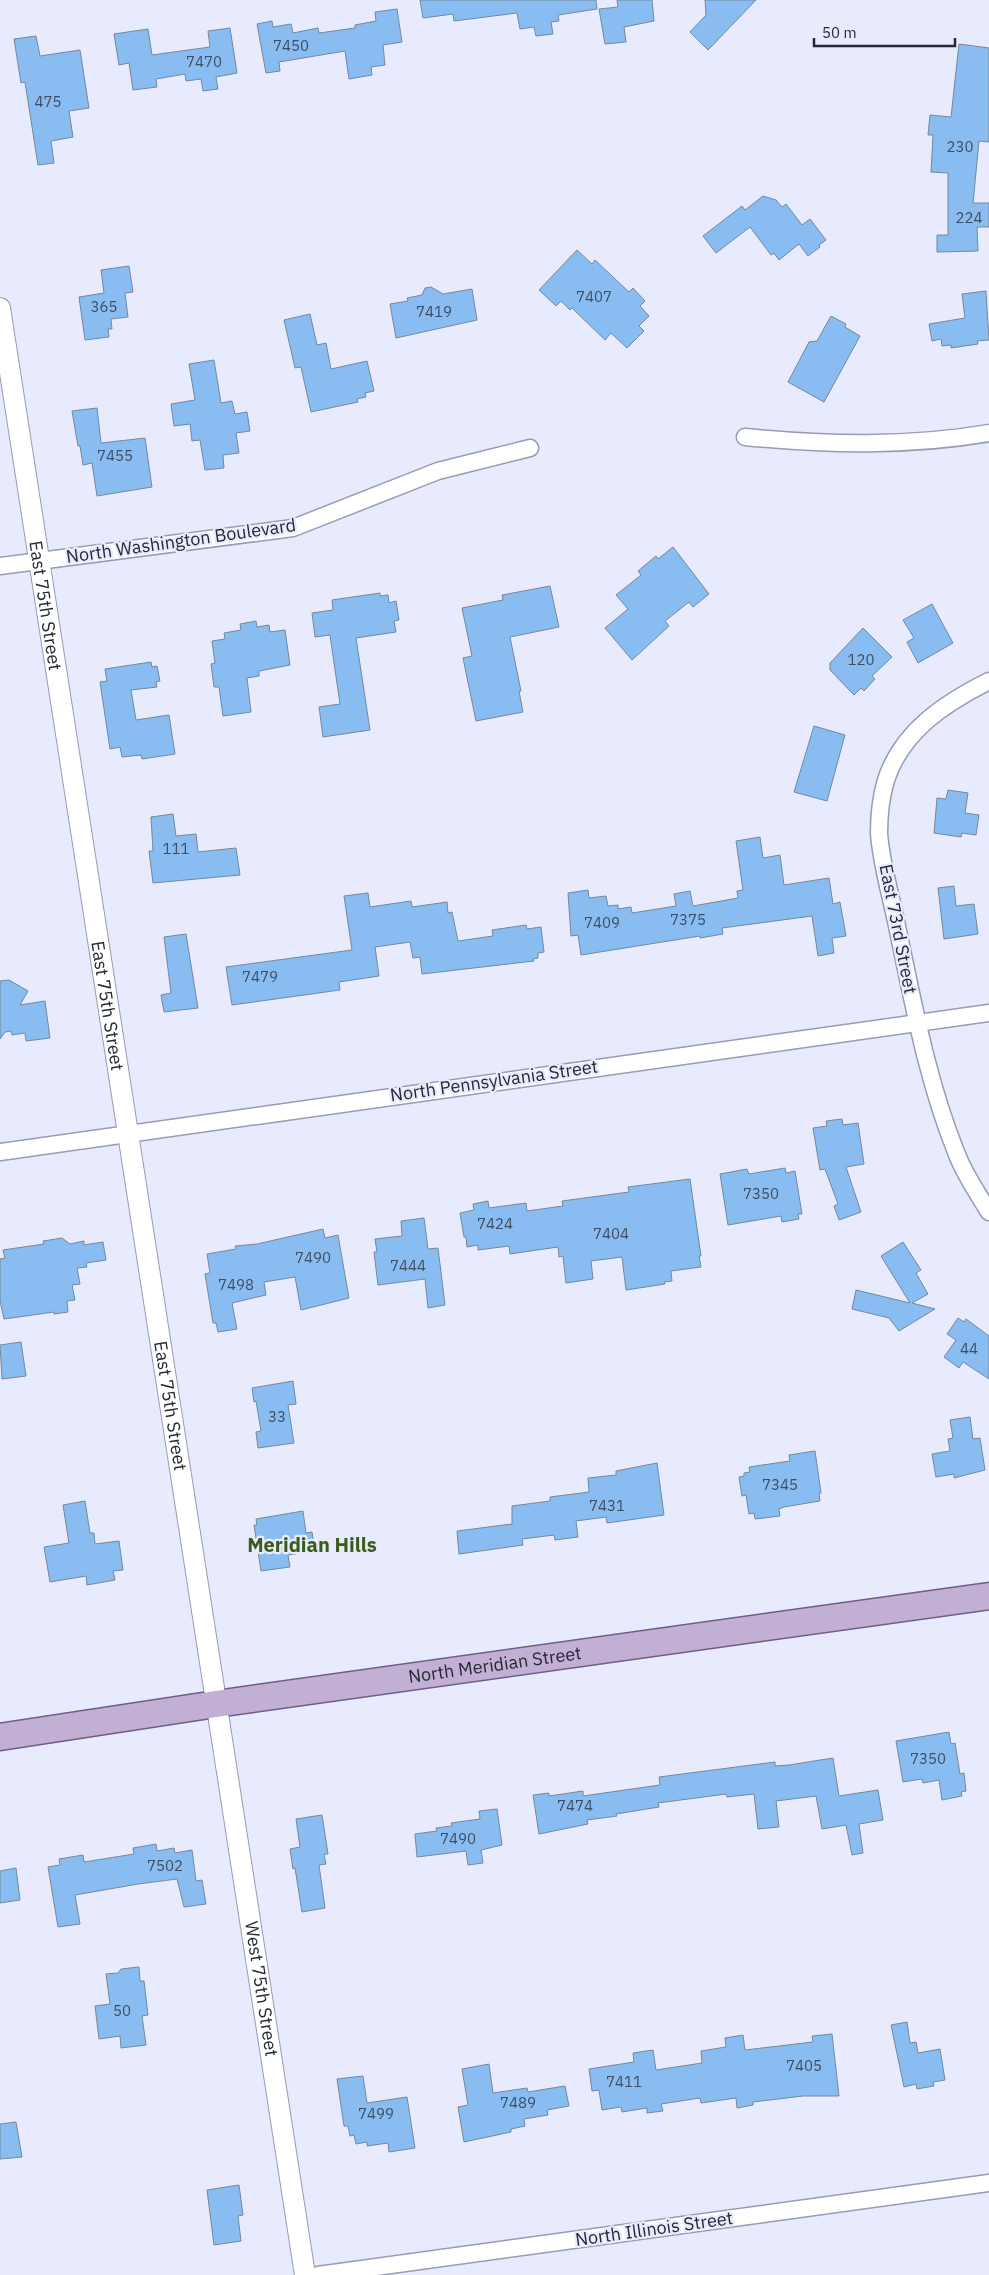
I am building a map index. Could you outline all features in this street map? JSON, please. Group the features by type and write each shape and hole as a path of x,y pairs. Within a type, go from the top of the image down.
{"main road":[{"name":"North Meridian Street","path":"0,1737 216,1704 989,1596"}],"street":[{"name":"East 75th Street","path":"0,308 127,1133 191,1531 216,1704"},
{"path":"745,437 848,445 902,442 989,433"},
{"name":"North Washington Boulevard","path":"0,566 293,528 438,471 530,448"},
{"name":"East 73rd Street","path":"989,681 946,704 922,725 897,758 886,779 881,801 881,844 917,1022 955,1150 970,1183 989,1212"},
{"name":"North Pennsylvania Street","path":"0,1152 989,1012"},
{"name":"West 75th Street","path":"216,1704 305,2275"},
{"name":"North Illinois Street","path":"318,2275 989,2183"}],"building":[{"path":"420,0 596,0 597,9 558,15 559,21 551,22 553,34 536,36 534,27 520,29 517,13 454,21 453,14 423,18"},
{"path":"617,0 652,0 654,21 624,27 626,42 605,44 599,9 618,7"},
{"path":"705,0 756,0 708,50 690,32 706,15"},
{"path":"397,9 402,42 383,45 385,65 371,67 372,75 349,79 345,51 279,62 280,71 266,73 257,24 272,21 273,27 291,24 293,33 318,28 319,33 355,28 355,25 376,21 375,12"},
{"path":"230,28 237,73 216,77 218,89 203,91 201,79 186,81 185,74 156,79 157,87 133,90 129,63 119,65 114,34 148,29 152,55 210,47 208,31"},
{"path":"36,36 40,56 80,50 89,108 69,111 73,137 51,141 54,163 38,165 25,82 21,83 14,39"},
{"path":"959,44 989,48 989,142 979,141 973,203 989,203 989,227 977,227 978,251 937,252 937,235 948,235 948,173 931,172 933,135 928,135 930,115 951,117"},
{"path":"763,196 776,200 782,207 786,204 802,225 810,219 826,240 808,256 799,244 779,260 774,253 771,255 750,227 716,253 703,236 742,206 745,210"},
{"path":"577,250 592,264 595,260 629,292 633,288 645,301 640,306 649,316 639,326 644,331 627,348 611,333 605,340 572,308 570,310 561,301 556,306 539,290"},
{"path":"129,266 133,292 125,293 128,317 111,319 112,329 108,329 109,337 85,340 79,297 104,293 101,270"},
{"path":"431,287 443,294 472,289 477,320 396,338 390,304 408,301 407,298 422,295 425,288"},
{"path":"986,291 989,340 977,341 978,344 951,348 951,345 942,346 941,339 932,341 929,324 965,318 962,294"},
{"path":"310,314 317,345 326,343 331,369 367,361 374,391 365,393 366,397 357,399 358,402 311,412 301,367 295,368 284,320"},
{"path":"831,316 846,324 845,327 860,336 824,402 788,382 809,342 817,341"},
{"path":"214,360 221,403 232,401 235,414 247,412 250,431 236,433 239,453 223,455 224,468 205,470 200,440 192,441 190,424 174,426 171,404 195,400 189,364"},
{"path":"97,408 101,443 145,438 152,487 97,496 92,463 83,465 72,411"},
{"path":"673,547 709,594 693,607 689,602 665,621 669,626 632,660 605,628 628,609 616,595 641,575 638,571 656,556 658,559"},
{"path":"550,586 559,627 510,637 521,691 519,691 523,712 476,721 463,658 472,656 462,608 503,600 502,595"},
{"path":"380,593 380,596 388,595 389,603 396,601 399,620 394,621 396,632 356,638 370,730 323,737 319,707 340,704 330,635 315,637 312,613 333,610 332,600"},
{"path":"932,604 953,643 918,663 907,642 914,638 903,620"},
{"path":"256,621 257,627 269,625 270,632 285,630 290,665 259,671 259,676 247,678 251,712 223,716 219,687 214,687 211,664 215,663 212,641 225,639 224,633 241,630 240,624"},
{"path":"863,628 892,657 872,676 875,679 864,691 861,688 854,695 830,670 830,663"},
{"path":"151,662 152,667 157,666 160,681 156,682 157,687 131,690 136,720 169,715 175,754 142,759 141,755 122,757 120,747 110,749 100,682 107,681 105,669"},
{"path":"814,726 845,735 827,801 794,792"},
{"path":"948,790 968,793 965,813 979,815 976,835 962,833 961,837 934,833 937,798 946,799"},
{"path":"173,814 176,836 196,834 198,852 236,848 240,875 153,883 149,851 153,851 151,817"},
{"path":"760,837 763,858 780,855 784,885 829,878 833,904 840,902 846,936 832,938 834,953 818,956 812,916 722,928 723,934 581,955 578,935 571,936 568,893 588,890 589,898 606,896 608,906 618,905 618,909 631,907 632,913 676,906 674,894 690,891 693,906 738,898 737,891 743,890 736,841"},
{"path":"954,886 956,906 974,904 978,934 944,939 938,888"},
{"path":"368,893 370,907 411,901 412,907 447,902 448,913 452,912 458,941 493,936 492,930 526,925 527,929 541,927 544,952 538,953 538,958 533,959 534,961 422,974 420,957 413,958 410,942 375,947 379,976 339,982 340,990 232,1005 226,967 352,950 344,896"},
{"path":"186,934 198,1008 164,1012 161,995 171,993 164,937"},
{"path":"9,980 28,991 20,1005 45,1001 50,1038 26,1041 25,1033 12,1035 11,1031 5,1032 0,1039 0,981"},
{"path":"842,1119 843,1125 858,1123 864,1164 846,1167 861,1212 839,1220 834,1206 838,1204 825,1169 820,1170 813,1128 827,1126 826,1121"},
{"path":"785,1168 786,1173 795,1171 802,1214 798,1214 799,1219 782,1222 781,1216 728,1225 720,1174 747,1169 749,1174"},
{"path":"690,1179 701,1267 671,1271 672,1281 664,1282 665,1284 626,1290 622,1257 591,1261 593,1279 566,1283 563,1256 559,1257 558,1247 510,1254 509,1246 478,1250 478,1245 467,1247 466,1237 464,1237 460,1213 474,1210 473,1204 488,1201 489,1208 526,1203 527,1211 563,1206 562,1201 629,1192 628,1187"},
{"path":"424,1218 428,1249 438,1248 445,1305 428,1308 425,1279 378,1285 374,1252 377,1252 375,1239 402,1236 401,1221"},
{"path":"323,1229 325,1238 338,1235 349,1298 301,1310 295,1277 264,1282 266,1295 232,1303 237,1329 218,1332 216,1323 213,1323 205,1274 210,1273 207,1254 236,1249 235,1246 257,1244"},
{"path":"62,1238 70,1244 84,1241 84,1245 103,1242 106,1260 86,1263 87,1267 77,1268 80,1284 72,1285 75,1300 67,1301 68,1312 54,1314 54,1312 4,1319 0,1301 0,1259 5,1258 3,1250 44,1244 43,1241"},
{"path":"903,1242 921,1270 916,1273 928,1294 912,1303 935,1309 899,1331 889,1318 852,1309 856,1290 910,1303 881,1256"},
{"path":"958,1318 964,1322 966,1319 989,1336 989,1379 963,1362 959,1368 944,1357 956,1340 947,1334"},
{"path":"21,1342 26,1376 2,1379 0,1345"},
{"path":"293,1381 296,1404 288,1405 294,1443 258,1448 256,1432 261,1431 252,1388"},
{"path":"970,1417 973,1439 980,1438 985,1470 954,1478 954,1474 936,1477 932,1454 950,1451 948,1439 953,1438 950,1420"},
{"path":"815,1451 821,1493 819,1493 820,1501 784,1507 779,1509 780,1516 755,1519 754,1513 749,1514 746,1495 742,1496 739,1477 744,1476 744,1473 750,1472 749,1467 790,1461 789,1455"},
{"path":"657,1463 664,1515 607,1523 606,1517 576,1521 578,1537 555,1540 554,1535 522,1539 523,1545 459,1554 457,1531 512,1524 512,1506 550,1501 550,1497 589,1492 588,1478 616,1475 616,1471"},
{"path":"85,1501 90,1533 94,1533 95,1544 119,1541 123,1570 113,1571 115,1580 87,1585 86,1576 50,1582 44,1547 69,1543 63,1505"},
{"path":"303,1511 306,1533 312,1532 315,1551 288,1555 290,1567 261,1571 254,1525 257,1525 256,1519"},
{"path":"949,1732 951,1744 955,1743 960,1774 964,1773 966,1791 961,1792 962,1796 942,1800 939,1780 923,1783 922,1779 903,1782 896,1741"},
{"path":"833,1758 839,1796 878,1790 883,1820 859,1824 863,1853 852,1855 846,1825 822,1829 816,1796 776,1801 779,1827 758,1829 754,1794 727,1797 726,1794 658,1803 659,1807 587,1820 588,1824 539,1834 533,1795 549,1793 549,1796 583,1791 583,1796 660,1785 659,1777 775,1762 775,1766"},
{"path":"497,1809 502,1845 481,1850 483,1863 468,1865 466,1851 417,1857 415,1834 437,1831 436,1828 452,1826 451,1823 480,1819 479,1811"},
{"path":"322,1815 328,1854 324,1854 326,1864 319,1865 325,1908 302,1912 290,1849 300,1847 296,1819"},
{"path":"156,1844 157,1851 174,1848 175,1853 192,1850 196,1881 202,1880 206,1904 184,1907 177,1879 138,1884 75,1895 80,1924 58,1927 48,1867 60,1865 59,1859 83,1855 84,1862 134,1854 133,1848"},
{"path":"16,1868 20,1900 0,1903 0,1871"},
{"path":"139,1967 140,1981 144,1981 148,2015 142,2016 146,2045 121,2048 120,2036 99,2039 95,2006 110,2004 106,1974 118,1973 121,1969"},
{"path":"907,2022 910,2043 916,2042 918,2053 940,2049 945,2080 933,2082 934,2086 917,2089 916,2084 904,2087 891,2025"},
{"path":"832,2034 839,2096 803,2096 753,2102 753,2105 737,2108 736,2098 701,2103 700,2098 661,2104 663,2111 647,2113 647,2108 622,2112 621,2107 602,2110 599,2090 592,2091 589,2069 634,2062 633,2053 653,2050 656,2070 702,2063 701,2051 726,2047 725,2038 743,2035 745,2050 813,2042 812,2036"},
{"path":"489,2064 493,2093 527,2088 528,2092 565,2086 569,2106 547,2110 548,2115 524,2119 525,2126 511,2129 511,2132 464,2142 458,2107 468,2105 462,2069"},
{"path":"363,2076 367,2103 407,2097 415,2148 389,2152 388,2143 367,2146 367,2142 356,2144 354,2135 350,2136 348,2126 344,2126 337,2079"},
{"path":"16,2122 22,2157 0,2159 0,2124"},
{"path":"239,2185 243,2215 238,2216 241,2241 214,2245 207,2190"}],"district":[{"name":"Meridian Hills","path":"312,1545"}]}
